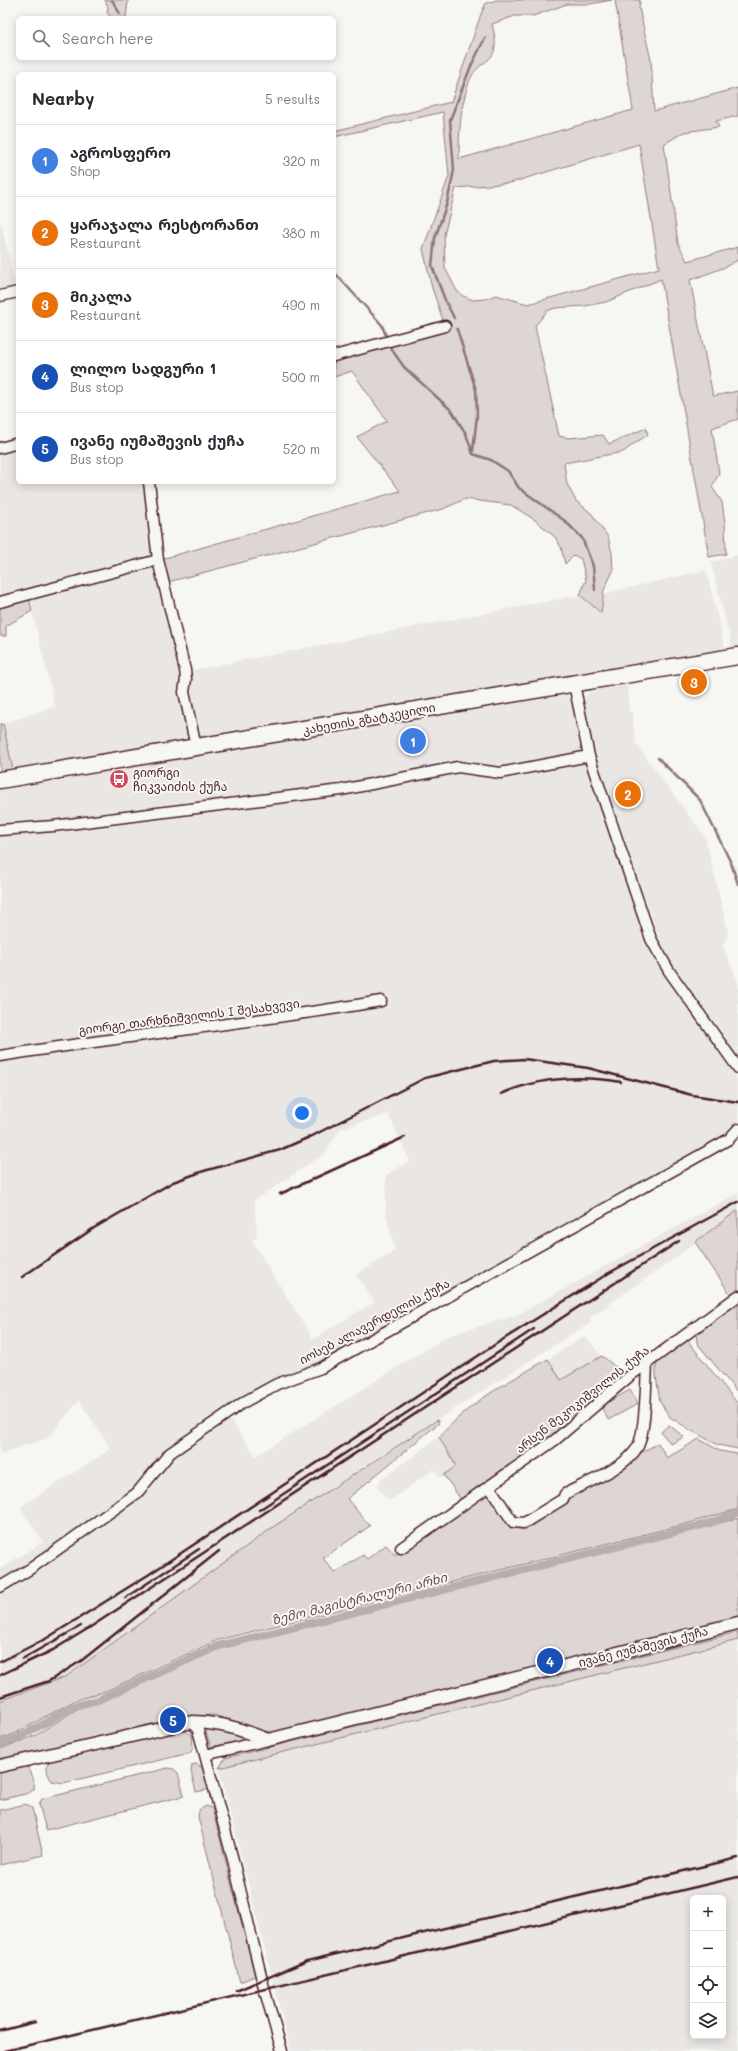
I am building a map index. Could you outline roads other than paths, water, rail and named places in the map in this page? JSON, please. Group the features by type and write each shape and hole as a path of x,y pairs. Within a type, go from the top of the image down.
{"highway":[{"name":"კახეთის გზატკეცილი","path":"0,780 738,656"}],"street":[{"path":"0,296 16,292"},
{"path":"336,355 445,326"},
{"path":"0,448 16,443"},
{"path":"149,484 158,560 185,670 186,679 184,692 196,747"},
{"path":"0,602 158,560"},
{"path":"574,684 589,756 651,939 672,976 738,1066"},
{"path":"0,830 53,826 341,790 458,767 500,773 589,756"},
{"name":"გიორგი თარხნიშვილის I შესახვევი","path":"0,1056 81,1042 303,1014 381,1001"},
{"name":"იოსებ ალავერდელის ქუჩა","path":"0,1587 30,1569 137,1493 170,1454 244,1402 277,1384 320,1368 729,1139 738,1129"},
{"name":"არსენ მეკოკიშვილის ქუჩა","path":"401,1548 555,1440 647,1363 738,1296"},
{"path":"489,1486 513,1522 524,1523 563,1499 565,1494 625,1460 638,1447 644,1416 647,1363"},
{"name":"ივანე იუმაშევის ქუჩა","path":"205,1755 738,1623"},
{"path":"0,1766 192,1722 214,1722 232,1726 268,1740"},
{"path":"192,1722 198,1730 205,1755 233,1860 262,1980 282,2051"}],"waterway":[{"path":"112,0 120,14"},
{"path":"454,318 445,300 432,266 435,238 447,203 454,170 450,120 471,66 485,38"},
{"path":"336,274 382,325 386,336"},
{"path":"457,329 476,390 477,415 473,451"},
{"path":"390,347 404,367 452,411 466,434 473,454 491,460 508,471 519,488 565,521 582,538 593,566 595,590"},
{"path":"658,758 700,800 731,863 738,884"},
{"name":"ზემო მაგისტრალური არხი","path":"0,1744 17,1738 71,1707 98,1700 218,1646 710,1523 738,1513"}],"railway":[{"path":"22,1277 94,1228 173,1182 204,1171 280,1150 314,1135 425,1078 494,1061 524,1059 588,1068 692,1095 738,1102"},
{"path":"501,1094 530,1084 560,1079 575,1078 621,1082"},
{"path":"280,1194 405,1137"},
{"path":"0,1662 47,1638 148,1575 499,1342 609,1273 738,1202"},
{"path":"0,1675 53,1650 89,1628 679,1241"},
{"path":"259,1510 534,1329"},
{"path":"125,1598 199,1549"},
{"path":"0,1697 49,1681 81,1661 219,1551"},
{"path":"22,1659 81,1626"},
{"path":"236,1991 307,1961 738,1858"},
{"path":"4,2051 738,1877"},
{"path":"0,2031 35,2022"}],"place":[{"name":"მიკალა","path":"694,682"},
{"name":"აგროსფერო","path":"413,741"},
{"name":"გიორგი ჩიკვაიძის ქუჩა","path":"119,779"},
{"name":"ყარაჯალა რესტორანთ","path":"628,794"},
{"name":"ლილო სადგური 1","path":"550,1661"},
{"name":"ივანე იუმაშევის ქუჩა","path":"173,1720"}]}
